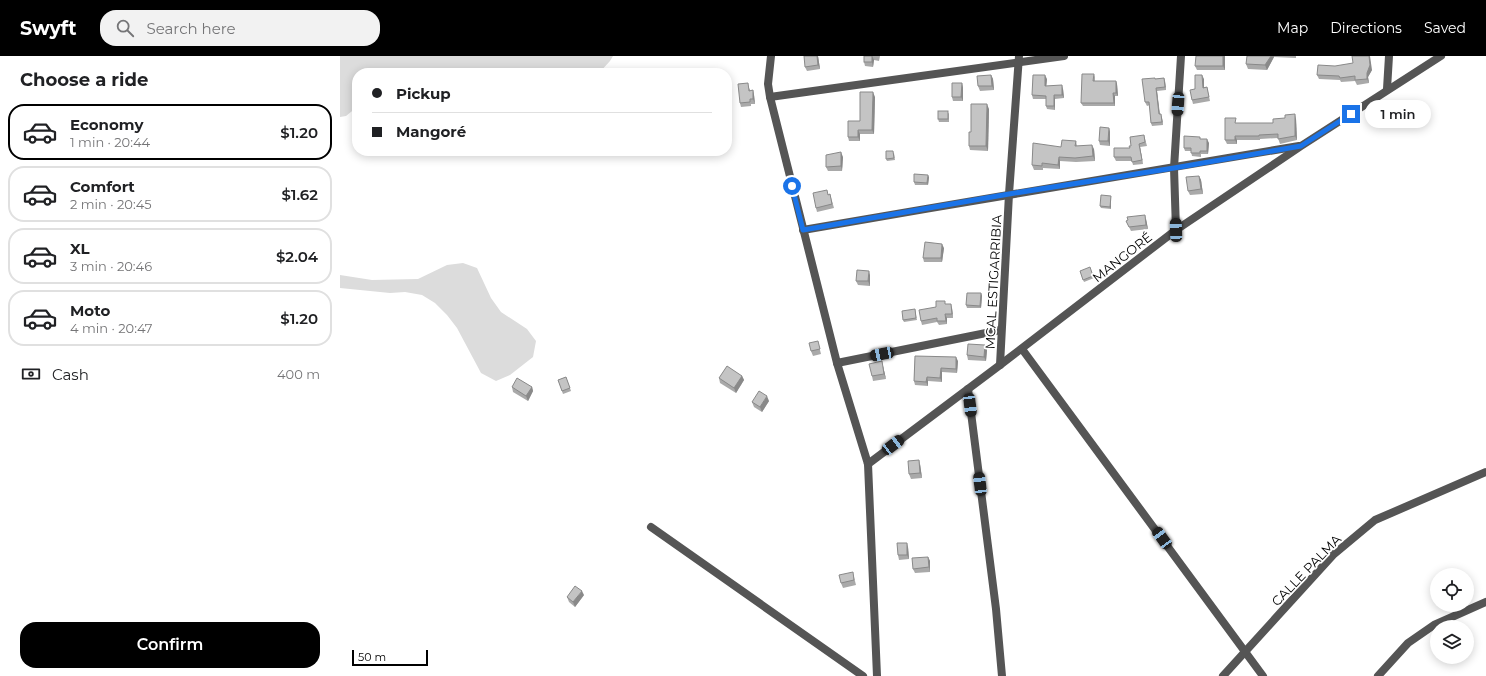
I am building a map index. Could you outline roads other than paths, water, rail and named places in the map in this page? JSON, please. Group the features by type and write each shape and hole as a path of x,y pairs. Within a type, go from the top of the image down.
{"street":[{"path":"771,56 768,84 770,97 837,363 868,464 877,676"},
{"path":"770,97 1019,59 1064,56"},
{"path":"1176,230 1174,168 1182,56"},
{"path":"1388,89 1389,56"},
{"name":"MANGORÉ","path":"868,464 1022,349 1176,230 1301,146 1441,56"},
{"name":"MCAL ESTIGARRIBIA","path":"1000,365 1009,194 1019,59"},
{"path":"803,230 1009,194 1301,146"},
{"path":"837,363 1001,330"},
{"path":"1022,349 1263,676"},
{"path":"968,390 996,609 1002,676"},
{"name":"CALLE PALMA","path":"1223,676 1333,555 1375,520 1486,472"},
{"path":"651,527 863,676"},
{"path":"1378,676 1408,643 1434,625 1486,602"}]}
